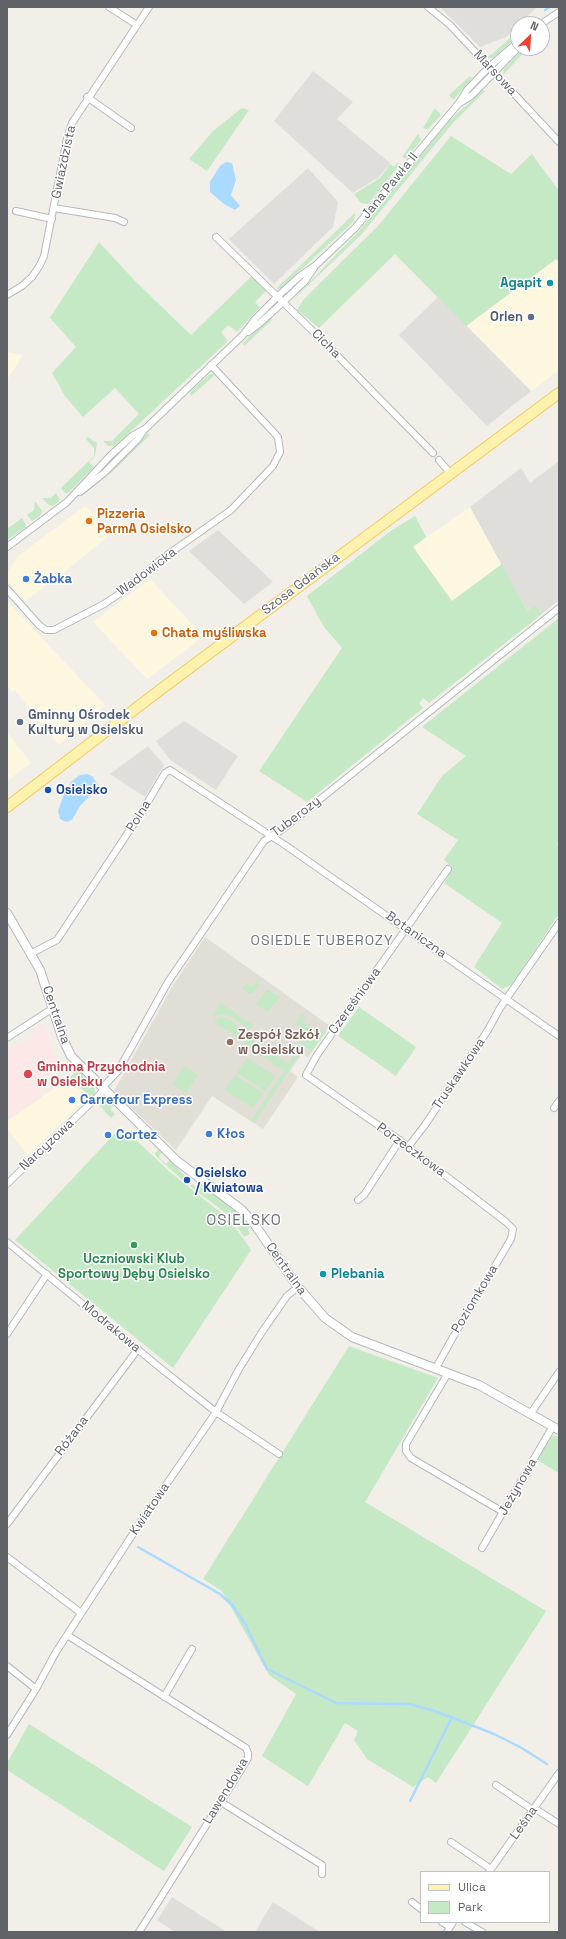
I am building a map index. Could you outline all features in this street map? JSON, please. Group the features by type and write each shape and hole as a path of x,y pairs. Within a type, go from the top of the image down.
{"main road":[{"name":"Szosa Gdańska","path":"7,807 153,694 559,393"}],"street":[{"path":"109,7 137,25"},
{"name":"Gwiaździsta","path":"7,295 22,286 40,266 52,218 67,138 72,123 87,97 149,7"},
{"name":"Marsowa","path":"428,7 450,25 494,74 559,142"},
{"path":"550,18 559,12"},
{"name":"Jana Pawła II","path":"243,335 255,319 277,297 300,276 316,265 366,216 459,103 467,90 489,67 510,49"},
{"name":"Jana Pawła II","path":"459,103 472,96 511,56"},
{"path":"87,97 131,128"},
{"name":"Gwiaździsta","path":"54,208 115,218 124,222"},
{"path":"16,211 52,218"},
{"name":"Cicha","path":"216,237 433,453"},
{"name":"Jana Pawła II","path":"7,547 51,516 104,473 137,440 145,429 211,365 243,335 259,324 305,281 316,265"},
{"name":"Wadowicka","path":"7,589 39,625 46,630 54,630 125,590 163,558 231,510 268,472 273,466 280,452 278,437 211,365"},
{"path":"439,460 450,473"},
{"name":"Tuberozy","path":"103,1089 118,1070 168,982 262,843 288,825 559,608"},
{"name":"Polna","path":"32,953 50,946 57,940 143,810 164,773 168,770 174,771 271,836"},
{"name":"Botaniczna","path":"271,836 559,1036"},
{"name":"Czereśniowa","path":"306,1075 317,1055 448,869"},
{"name":"Centralna","path":"7,913 32,953 40,970 54,1009 62,1038 71,1056 177,1161 242,1210 255,1225 298,1287 325,1318 345,1333 369,1344 479,1385 532,1413 556,1428"},
{"name":"Truskawkowa","path":"408,1147 425,1125 559,922"},
{"path":"7,1038 46,1012 54,1009"},
{"name":"Porzeczkowa","path":"306,1075 400,1140 513,1229"},
{"name":"Narcyzowa","path":"7,1184 103,1089"},
{"path":"554,1108 559,1101"},
{"path":"358,1200 364,1195 400,1140"},
{"name":"Poziomkowa","path":"436,1368 511,1239 513,1229"},
{"name":"Modrakowa","path":"7,1242 216,1412 279,1454"},
{"path":"7,1334 47,1274"},
{"name":"Kwiatowa","path":"7,1735 81,1613 216,1412 239,1368 262,1332 287,1296 298,1287"},
{"name":"Różana","path":"7,1524 138,1349"},
{"path":"532,1413 559,1372"},
{"path":"448,1373 406,1444 406,1451 411,1458 503,1512"},
{"name":"Jeżynowa","path":"482,1548 556,1428"},
{"path":"7,1558 81,1613"},
{"name":"Lawendowa","path":"67,1635 164,1698 246,1748 248,1753 248,1758 221,1802 138,1932"},
{"path":"164,1698 192,1650"},
{"path":"7,1666 36,1688"},
{"name":"Leśna","path":"490,1871 559,1773"},
{"path":"496,1785 559,1824"},
{"path":"221,1802 322,1865 322,1874"},
{"path":"451,1842 490,1871"},
{"path":"412,1902 420,1907"},
{"path":"467,1923 482,1932"}],"shaded area":[{"path":"440,7 537,7 528,16 510,16 510,33 506,37 480,47"},
{"path":"313,71 353,102 337,119 390,163 379,177 353,193 274,121"},
{"path":"308,168 338,202 333,227 274,284 229,239"},
{"path":"557,259 559,262 559,370 531,391 466,326"},
{"path":"438,297 531,391 487,426 399,335"},
{"path":"7,352 23,355 7,380"},
{"path":"559,461 559,600 542,614 535,605 527,611 470,507 521,468 530,483"},
{"path":"85,506 112,533 61,575 25,601 7,581 7,573 17,557"},
{"path":"470,507 502,564 452,601 413,547"},
{"path":"218,530 273,582 244,604 189,551"},
{"path":"150,579 202,635 193,645 147,679 93,622"},
{"path":"7,601 105,705 59,745 15,690 12,692 7,685"},
{"path":"184,721 238,756 216,790 170,760 156,741"},
{"path":"7,732 31,763 7,781"},
{"path":"148,746 164,765 145,797 110,774"},
{"name":"Zespół Szkół w Osielsku","path":"205,937 330,1026 308,1057 302,1054 290,1071 298,1077 263,1129 212,1096 176,1150 114,1091 172,987"},
{"name":"Gminna Przychodnia w Osielsku","path":"44,1024 59,1067 40,1081 44,1087 38,1092 42,1097 7,1121 7,1052 36,1033 34,1028"},
{"path":"68,1079 81,1091 81,1104 28,1155 7,1129 7,1121"},
{"path":"172,1897 227,1932 175,1932 157,1920"},
{"path":"273,1902 295,1916 320,1932 255,1932"}],"green space":[{"path":"510,38 510,43 493,58 485,58 492,54"},
{"path":"516,56 521,56 503,75 504,69"},
{"path":"470,76 472,78 454,99 452,99 449,95"},
{"path":"483,90 485,91 452,124 361,235 300,293 292,303 300,292 358,232 449,121"},
{"path":"242,108 249,110 207,171 189,159 213,131"},
{"path":"435,108 441,115 428,129 423,128"},
{"path":"418,134 421,140 407,158 402,157"},
{"path":"451,136 511,174 532,154 559,191 559,262 556,259 466,326 395,254 319,328 297,310 304,299 378,226"},
{"path":"398,162 398,167 368,204 361,203 354,194 380,178 390,164 394,167"},
{"path":"355,213 354,221 281,288 276,289"},
{"path":"99,242 136,282 191,335 252,276 267,290 255,302 260,307 237,332 228,325 221,332 228,341 116,445 108,446 103,441 112,441 139,414 115,388 83,417 65,396 52,373 76,347 50,318"},
{"path":"271,318 272,320 244,346 243,343"},
{"path":"210,374 216,374 191,396 190,392"},
{"path":"148,433 150,435 110,474 108,473"},
{"path":"88,437 97,443 95,456 89,462 94,467 68,493 65,493 61,488 94,456 94,448 86,439"},
{"path":"56,493 60,500 53,506 49,505 42,498 51,498"},
{"path":"35,501 42,511 40,516 32,521 27,515 34,510"},
{"path":"415,516 426,537 413,547 452,601 502,564 527,611 535,605 542,614 429,703 423,698 419,704 423,708 307,802 259,771 342,648 324,627 307,596 392,530"},
{"path":"22,518 26,525 25,528 7,540 7,529"},
{"path":"559,618 559,841 557,844 559,846 559,914 512,984 502,989 474,967 502,923 444,883 453,868 444,860 458,840 417,814 442,776 466,756 422,727"},
{"path":"257,980 259,986 253,993 250,994 243,989 246,983 252,987"},
{"path":"267,989 280,997 268,1012 256,1004"},
{"path":"221,1003 254,1026 248,1029 230,1016 222,1014 215,1016 213,1015"},
{"path":"359,1007 416,1047 396,1076 338,1036"},
{"path":"301,1014 306,1017 303,1022 319,1034 323,1030 326,1032 312,1051 299,1042 303,1032 295,1023"},
{"path":"220,1017 230,1020 246,1031 240,1039 214,1022"},
{"path":"253,1031 250,1038 288,1064 301,1046 302,1047 298,1053 300,1054 254,1123 251,1121 284,1071 243,1043 244,1041 242,1040 246,1034"},
{"path":"247,1058 275,1076 265,1091 237,1073"},
{"path":"184,1066 198,1075 186,1093 173,1084"},
{"path":"76,1072 80,1072 94,1086 95,1091 93,1099 71,1079 70,1077"},
{"path":"235,1075 263,1093 253,1108 225,1090"},
{"path":"101,1100 109,1101 114,1105 110,1109 115,1114 111,1118 97,1103"},
{"name":"Uczniowski Klub Sportowy Dęby Osielsko","path":"120,1128 123,1128 171,1173 230,1220 251,1250 173,1368 15,1240"},
{"path":"159,1149 162,1152 159,1157 166,1164 170,1160 185,1176 183,1178 188,1181 188,1185 156,1156 155,1153"},
{"path":"192,1184 197,1188 199,1186 211,1192 237,1211 251,1226 248,1230 250,1234 244,1237 231,1217 190,1186"},
{"path":"349,1346 438,1378 365,1502 546,1611 436,1783 428,1777 413,1787 367,1759 354,1740 358,1731 345,1723 308,1786 262,1756 296,1694 269,1675 222,1591 203,1579"},
{"path":"555,1435 559,1438 559,1473 537,1460 551,1437"},
{"path":"29,1724 192,1827 164,1871 7,1770 7,1763"}],"water":[{"path":"226,162 232,163 236,180 231,195 240,206 235,210 224,204 210,192 210,182 220,166"},
{"path":"87,774 92,776 99,786 80,806 72,820 66,822 60,819 58,811 65,791 71,782 80,775"}],"waterway":[{"path":"545,10 550,7"},
{"path":"138,1547 220,1594 233,1606 245,1624 267,1669 336,1703 409,1704 435,1711 494,1734 520,1747 547,1764"},
{"path":"410,1801 452,1717"}],"place":[{"name":"Agapit","path":"550,283"},
{"name":"Orlen","path":"531,317"},
{"name":"Pizzeria ParmA Osielsko","path":"89,521"},
{"name":"Żabka","path":"26,579"},
{"name":"Chata myśliwska","path":"154,633"},
{"name":"Gminny Ośrodek Kultury w Osielsku","path":"20,722"},
{"name":"Osielsko","path":"48,790"},
{"name":"Zespół Szkół w Osielsku","path":"230,1042"},
{"name":"Gminna Przychodnia w Osielsku","path":"28,1074"},
{"name":"Carrefour Express","path":"72,1100"},
{"name":"Kłos","path":"209,1134"},
{"name":"Cortez","path":"108,1135"},
{"name":"Osielsko / Kwiatowa","path":"187,1180"},
{"name":"Uczniowski Klub Sportowy Dęby Osielsko","path":"134,1245"},
{"name":"Plebania","path":"323,1274"}],"district":[{"name":"OSIEDLE TUBEROZY","path":"322,941"},
{"name":"OSIELSKO","path":"244,1221"}]}
